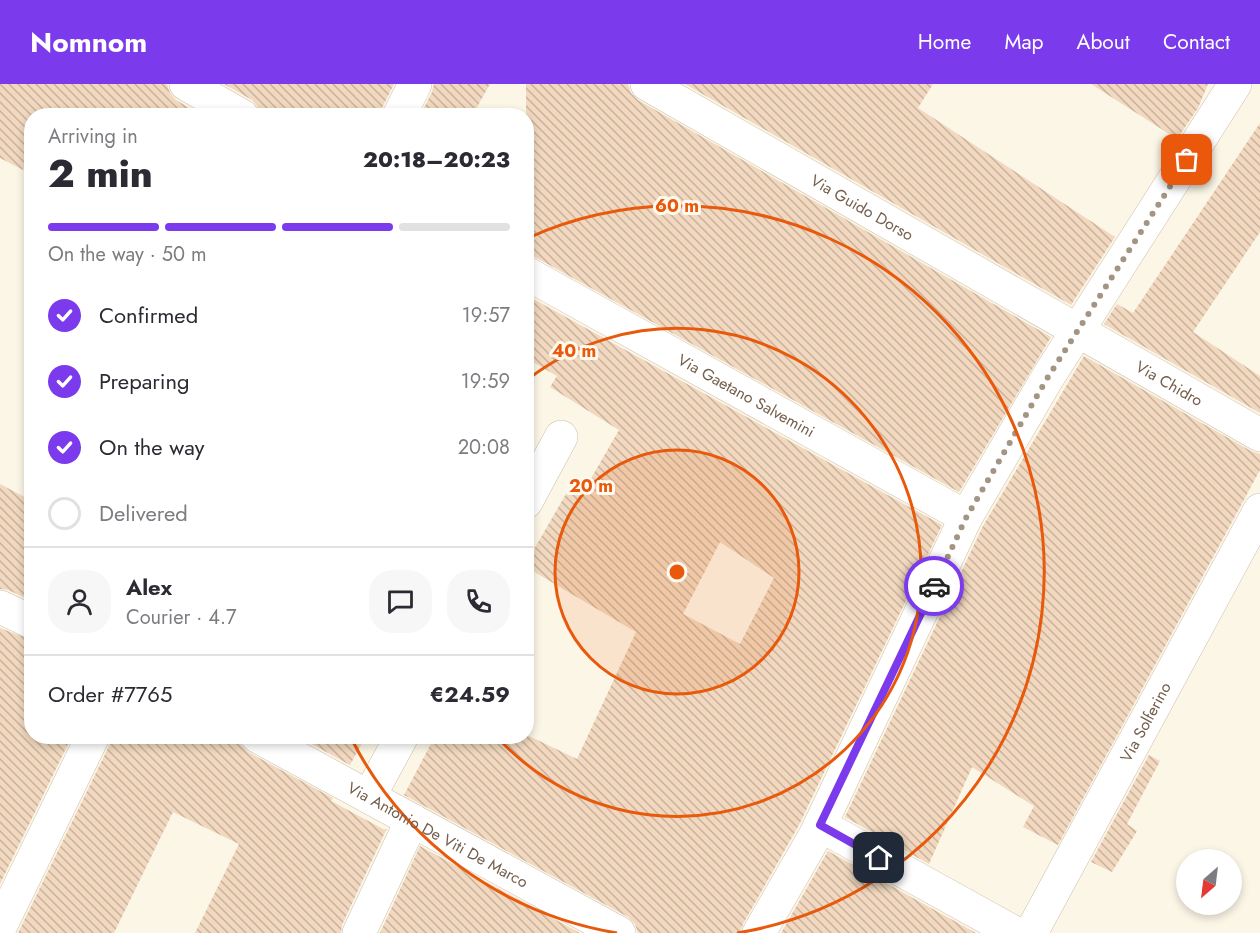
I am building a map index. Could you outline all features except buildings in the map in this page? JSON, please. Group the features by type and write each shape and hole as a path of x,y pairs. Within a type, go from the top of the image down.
{"street":[{"path":"186,84 228,108"},
{"path":"403,108 415,84"},
{"name":"Via Guido Dorso","path":"647,84 1078,330"},
{"path":"759,933 820,825 966,518 1078,330 1235,84"},
{"name":"Via Gaetano Salvemini","path":"534,277 966,518"},
{"name":"Via Chidro","path":"1078,330 1260,435"},
{"path":"534,487 561,437"},
{"name":"Via Solferino","path":"1031,933 1260,510"},
{"path":"0,607 24,618"},
{"path":"0,927 89,744"},
{"name":"Via Antonio De Viti De Marco","path":"271,744 620,933"},
{"path":"369,797 398,744"},
{"path":"359,933 412,820"},
{"path":"820,825 1015,933"}],"way so far":[{"path":"934,586 966,518 1048,377 1187,160"}],"route":[{"path":"879,858 820,825 934,586"}]}
